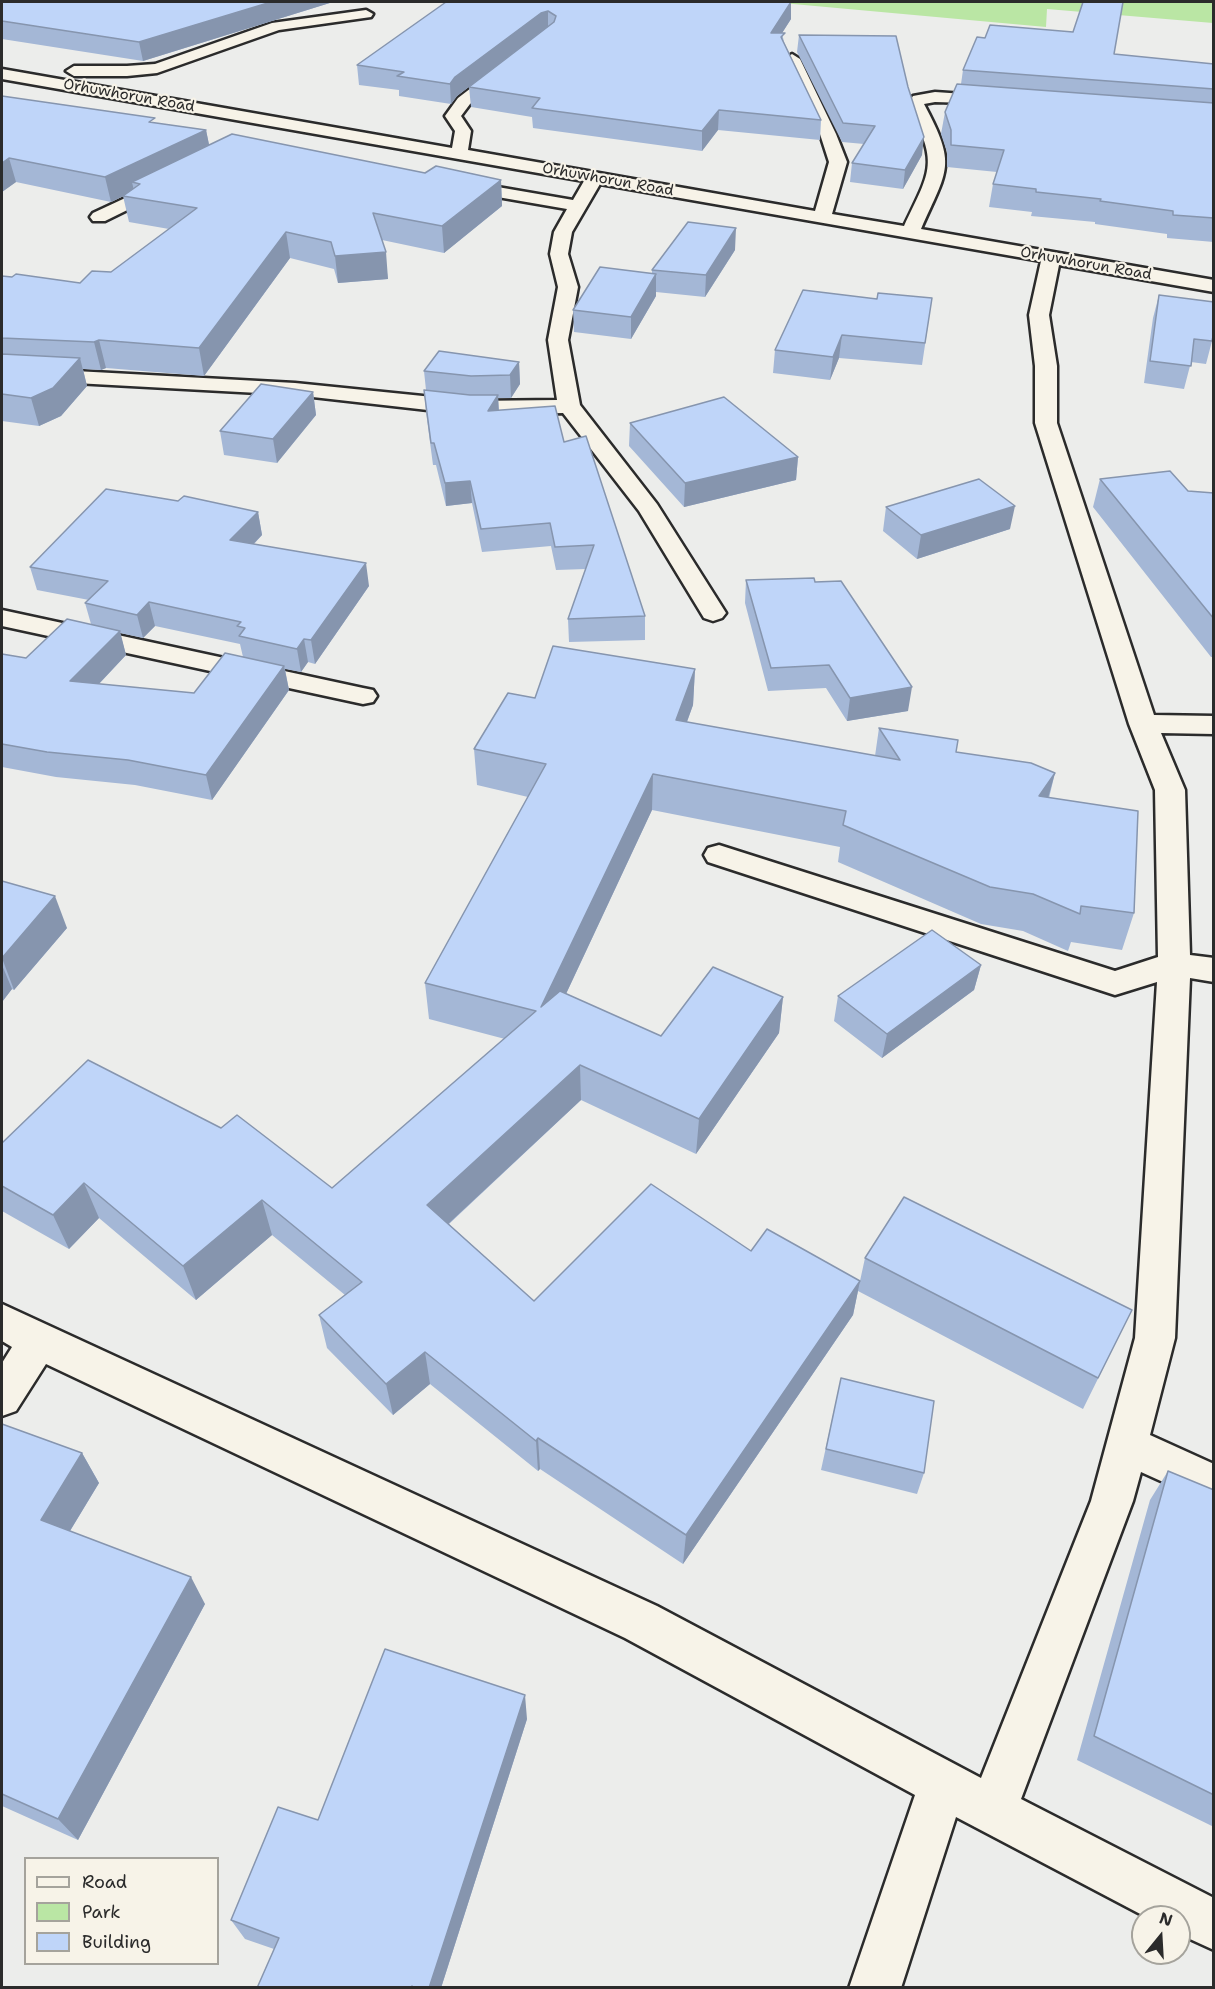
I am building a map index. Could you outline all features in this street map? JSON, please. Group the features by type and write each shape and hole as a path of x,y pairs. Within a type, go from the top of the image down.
{"street":[{"path":"2,88 9,75 157,68 277,26 366,14"},
{"path":"790,55 828,134 838,162 822,218"},
{"path":"459,154 463,131 453,116 464,101 520,58"},
{"name":"Orhuwhorun Road","path":"9,75 1214,286"},
{"path":"910,233 936,173 938,161 928,128 916,104 919,99 935,97 1016,103"},
{"path":"259,139 288,124"},
{"path":"99,217 179,178"},
{"path":"594,178 563,232 559,254 568,287 558,340 569,406 649,509 713,613"},
{"path":"439,182 579,206"},
{"path":"993,1809 1112,1501 1155,1338 1174,964 1170,790 1143,724 1047,423 1046,366 1039,315 1051,258"},
{"path":"2,373 295,389 472,408 569,406"},
{"path":"2,618 363,696"},
{"path":"1143,724 1214,725"},
{"path":"719,855 1115,983 1174,964 1214,970"},
{"path":"2,1398 20,1331 641,1622 943,1784 1214,1925"},
{"path":"1127,1445 1214,1485"},
{"path":"875,1988 943,1784"}],"green space":[{"path":"771,2 1213,2 1213,23 1047,9 1046,27"}],"building":[{"path":"2,2 271,2 139,42 2,21"},
{"path":"446,2 791,2 771,33 785,33 781,37 821,120 719,110 702,131 532,108 540,98 469,87 554,22 556,16 548,11 541,13 455,77 450,84 397,76 404,72 357,65"},
{"path":"1083,2 1123,2 1114,54 1214,64 1214,89 963,70 977,37 985,38 990,25 1073,32"},
{"path":"799,35 896,36 908,87 924,137 905,170 852,163 875,126 843,123"},
{"path":"957,84 1214,103 1214,218 1173,215 1173,211 993,184 1004,150 951,145 951,130 945,112"},
{"path":"2,96 155,118 149,122 206,130 105,177 9,158 2,163"},
{"path":"232,134 425,173 436,166 501,180 442,226 373,213 386,252 335,256 331,242 286,232 199,348 99,340 94,342 2,338 2,276 12,277 16,274 80,283 92,271 111,272 197,208 123,196 140,184 132,182"},
{"path":"688,222 736,228 706,275 652,270"},
{"path":"600,267 656,274 631,317 573,310"},
{"path":"803,290 877,299 878,293 932,298 925,343 842,335 833,357 775,350"},
{"path":"1159,295 1214,302 1212,341 1194,339 1191,366 1150,361"},
{"path":"439,351 519,362 510,375 471,376 424,371"},
{"path":"2,354 80,358 53,388 31,398 2,394"},
{"path":"261,384 313,392 273,439 220,431"},
{"path":"424,390 470,395 498,395 488,411 555,406 564,442 586,436 645,616 568,619 594,545 555,547 550,523 481,529 470,481 445,483 434,443 431,443"},
{"path":"724,397 798,457 685,483 630,423"},
{"path":"1170,471 1188,491 1214,493 1214,619 1100,479"},
{"path":"979,479 1015,506 921,535 886,507"},
{"path":"106,489 178,501 184,496 258,512 230,540 366,563 311,640 304,639 297,649 239,636 245,628 237,626 241,622 149,602 137,615 85,603 108,581 30,567"},
{"path":"814,578 815,582 841,581 912,687 850,698 829,665 771,668 746,580"},
{"path":"67,619 120,631 70,681 194,693 225,653 284,666 206,775 128,760 47,752 2,744 2,654 26,658"},
{"path":"553,646 695,669 676,720 900,760 879,728 958,740 956,752 1031,763 1055,773 1039,796 1138,811 1134,913 1081,906 1080,914 1033,894 990,887 843,825 846,811 653,774 541,1007 560,991 661,1036 713,967 783,997 699,1119 580,1065 427,1205 534,1301 651,1184 751,1251 767,1229 860,1281 686,1535 538,1438 536,1441 425,1352 386,1384 319,1315 362,1282 262,1200 183,1266 84,1183 53,1215 2,1186 2,1143 88,1060 221,1128 237,1115 332,1188 536,1011 425,983 546,764 474,749 508,693 535,698"},
{"path":"2,881 55,896 2,958"},
{"path":"932,930 981,965 887,1034 838,996"},
{"path":"904,1197 1132,1310 1098,1378 865,1258"},
{"path":"841,1378 934,1401 924,1473 826,1449"},
{"path":"2,1424 82,1453 41,1520 191,1577 58,1819 2,1794"},
{"path":"1168,1471 1214,1490 1214,1795 1094,1736"},
{"path":"385,1649 525,1695 429,1988 412,1986 411,1988 257,1988 279,1938 231,1920 278,1807 318,1820"}]}
